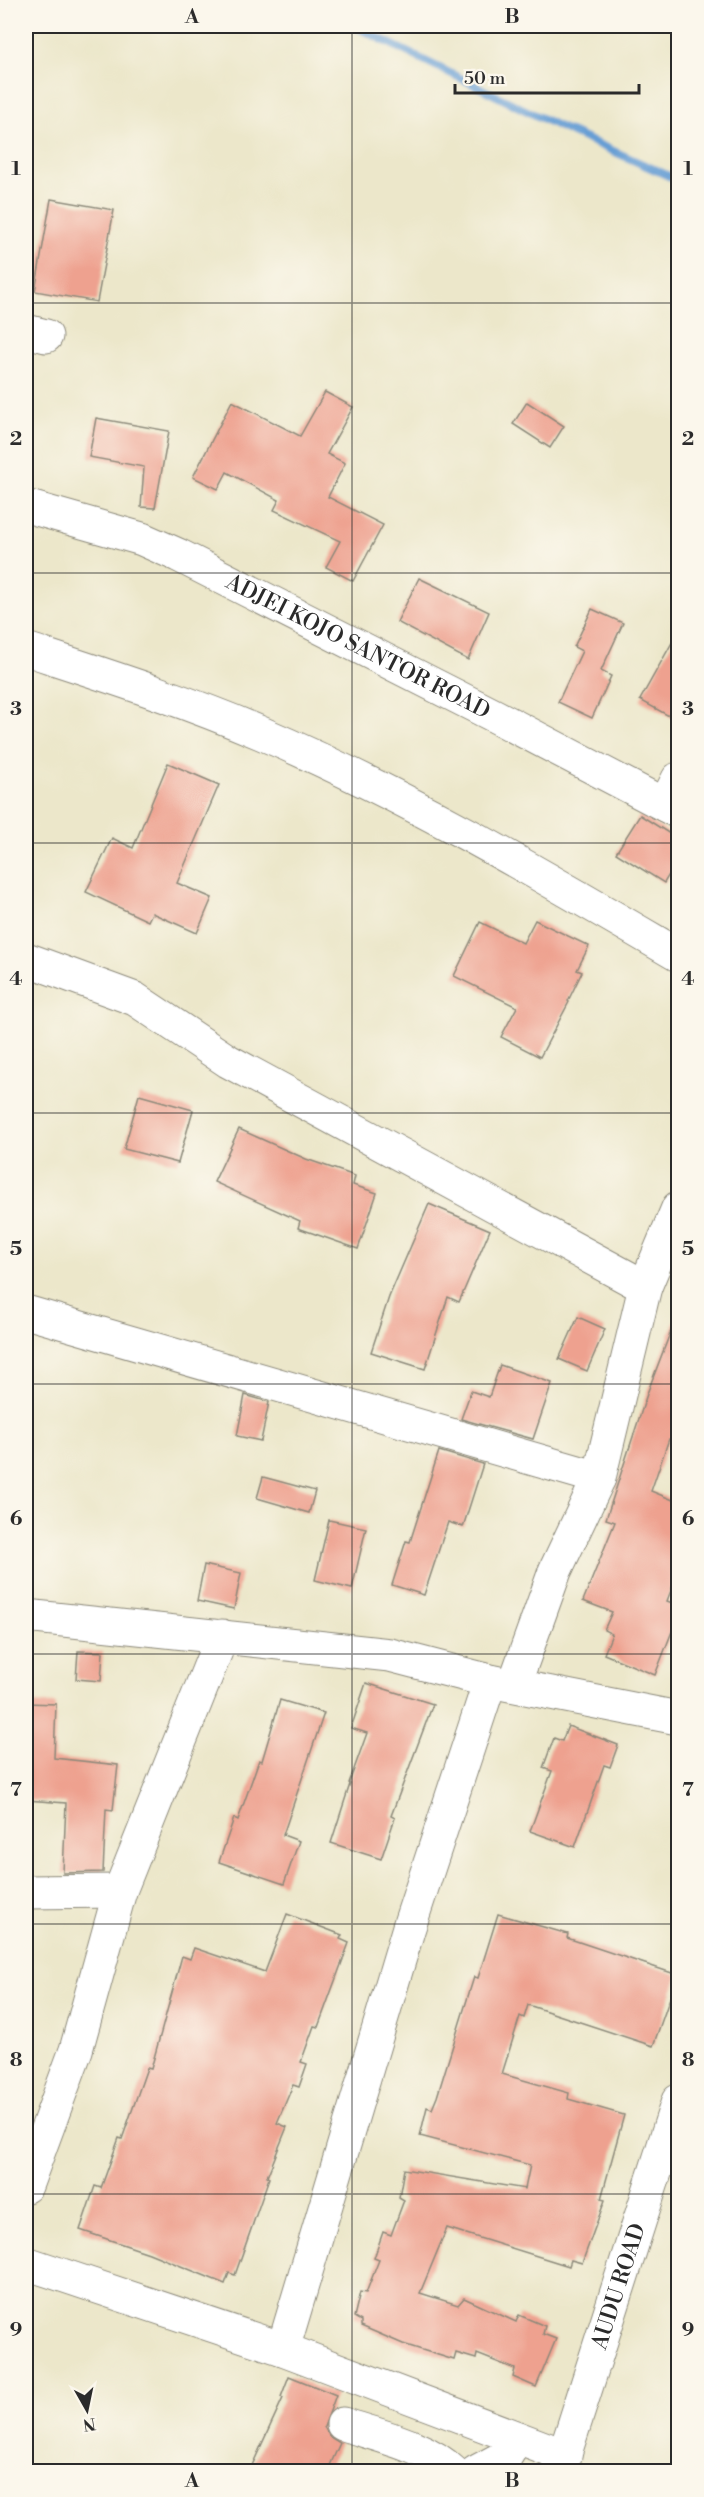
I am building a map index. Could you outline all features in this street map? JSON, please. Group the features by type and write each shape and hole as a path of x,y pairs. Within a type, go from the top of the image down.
{"street":[{"name":"ADJEI KOJO SANTOR ROAD","path":"26,506 142,539 178,555 485,710 674,798"},
{"path":"26,649 173,698 262,734 467,834 678,955"},
{"path":"26,959 135,999 228,1061 645,1287"},
{"path":"284,2349 409,1927 502,1683 599,1478 645,1287 678,1208"},
{"path":"26,1312 599,1478"},
{"path":"26,1616 390,1655 502,1683 678,1718"},
{"path":"26,2186 76,2050 120,1891 222,1636"},
{"path":"26,1892 120,1891"},
{"name":"AUDU ROAD","path":"562,2464 666,2183 678,2101"},
{"path":"26,2263 284,2349 517,2438 562,2464"},
{"path":"343,2424 429,2454 443,2462 453,2472"},
{"path":"476,2472 506,2456 517,2438"}],"building":[{"path":"51,199 114,210 97,302 35,291"},
{"path":"325,392 353,407 327,454 345,463 328,497 383,525 353,581 326,567 340,541 274,510 279,500 227,472 218,489 193,477 232,401 300,436"},
{"path":"527,402 564,426 550,448 513,424"},
{"path":"96,418 169,431 155,508 141,507 144,467 89,457"},
{"path":"419,578 489,612 468,660 397,622"},
{"path":"592,609 623,623 601,671 611,676 592,718 558,702 582,651 574,647"},
{"path":"678,632 678,721 640,700"},
{"path":"168,763 219,785 177,883 212,898 197,933 152,913 148,921 86,892 112,838 133,848"},
{"path":"640,815 678,839 678,860 664,883 616,853"},
{"path":"535,920 589,946 577,970 582,972 569,1002 540,1057 501,1037 517,1007 454,976 480,922 523,943"},
{"path":"139,1095 193,1110 178,1163 124,1149"},
{"path":"239,1129 306,1159 355,1176 353,1185 377,1193 358,1249 298,1228 300,1221 214,1182"},
{"path":"429,1204 490,1230 459,1302 448,1297 425,1369 371,1352 389,1297"},
{"path":"677,1315 678,1443 669,1439 651,1491 678,1502 678,1572 667,1601 678,1605 678,1616 655,1675 604,1654 612,1634 604,1630 612,1612 583,1601 615,1522 606,1519 648,1391"},
{"path":"578,1317 605,1329 587,1371 559,1359"},
{"path":"500,1365 552,1383 533,1439 461,1419 471,1391 489,1397"},
{"path":"245,1395 269,1402 261,1441 237,1436"},
{"path":"439,1451 483,1464 463,1527 448,1522 424,1595 392,1585 406,1541 410,1542"},
{"path":"263,1477 315,1491 309,1513 257,1498"},
{"path":"329,1520 366,1528 352,1589 315,1580"},
{"path":"204,1565 241,1573 234,1609 197,1601"},
{"path":"78,1651 103,1652 101,1681 76,1679"},
{"path":"366,1683 433,1704 391,1816 395,1818 381,1859 331,1843 367,1733 351,1728"},
{"path":"280,1700 324,1713 283,1835 299,1841 284,1884 219,1862 234,1818 238,1820 259,1760 262,1761"},
{"path":"26,1703 56,1704 54,1758 118,1765 113,1810 106,1809 103,1872 63,1873 66,1803 26,1800"},
{"path":"568,1726 618,1745 610,1767 604,1765 575,1847 530,1831 552,1771 543,1768 554,1738 562,1741"},
{"path":"287,1914 342,1935 340,1939 349,1943 318,2027 314,2026 301,2062 307,2064 299,2087 293,2085 277,2123 287,2127 267,2177 269,2178 235,2275 229,2273 225,2284 149,2253 80,2230 95,2186 101,2188 119,2138 122,2139 147,2068 151,2069 182,1956 190,1959 194,1948 265,1972"},
{"path":"498,1914 568,1934 567,1938 678,1975 653,2046 528,2005 524,2018 520,2016 502,2074 569,2093 568,2099 624,2115 601,2199 605,2200 582,2263 571,2260 569,2266 447,2228 420,2293 458,2305 464,2298 516,2322 519,2315 545,2326 543,2334 556,2339 536,2387 513,2377 515,2369 477,2354 476,2359 456,2353 454,2360 403,2344 361,2326 361,2321 354,2317 360,2292 366,2293 379,2260 374,2258 383,2232 391,2235 404,2200 399,2197 404,2169 525,2189 530,2165 420,2136 427,2107 432,2109 437,2097 474,1977 478,1978"},
{"path":"289,2376 336,2395 324,2427 330,2437 340,2443 327,2472 249,2472 283,2398 281,2397"}],"waterway":[{"path":"354,26 566,130 678,180"}]}
